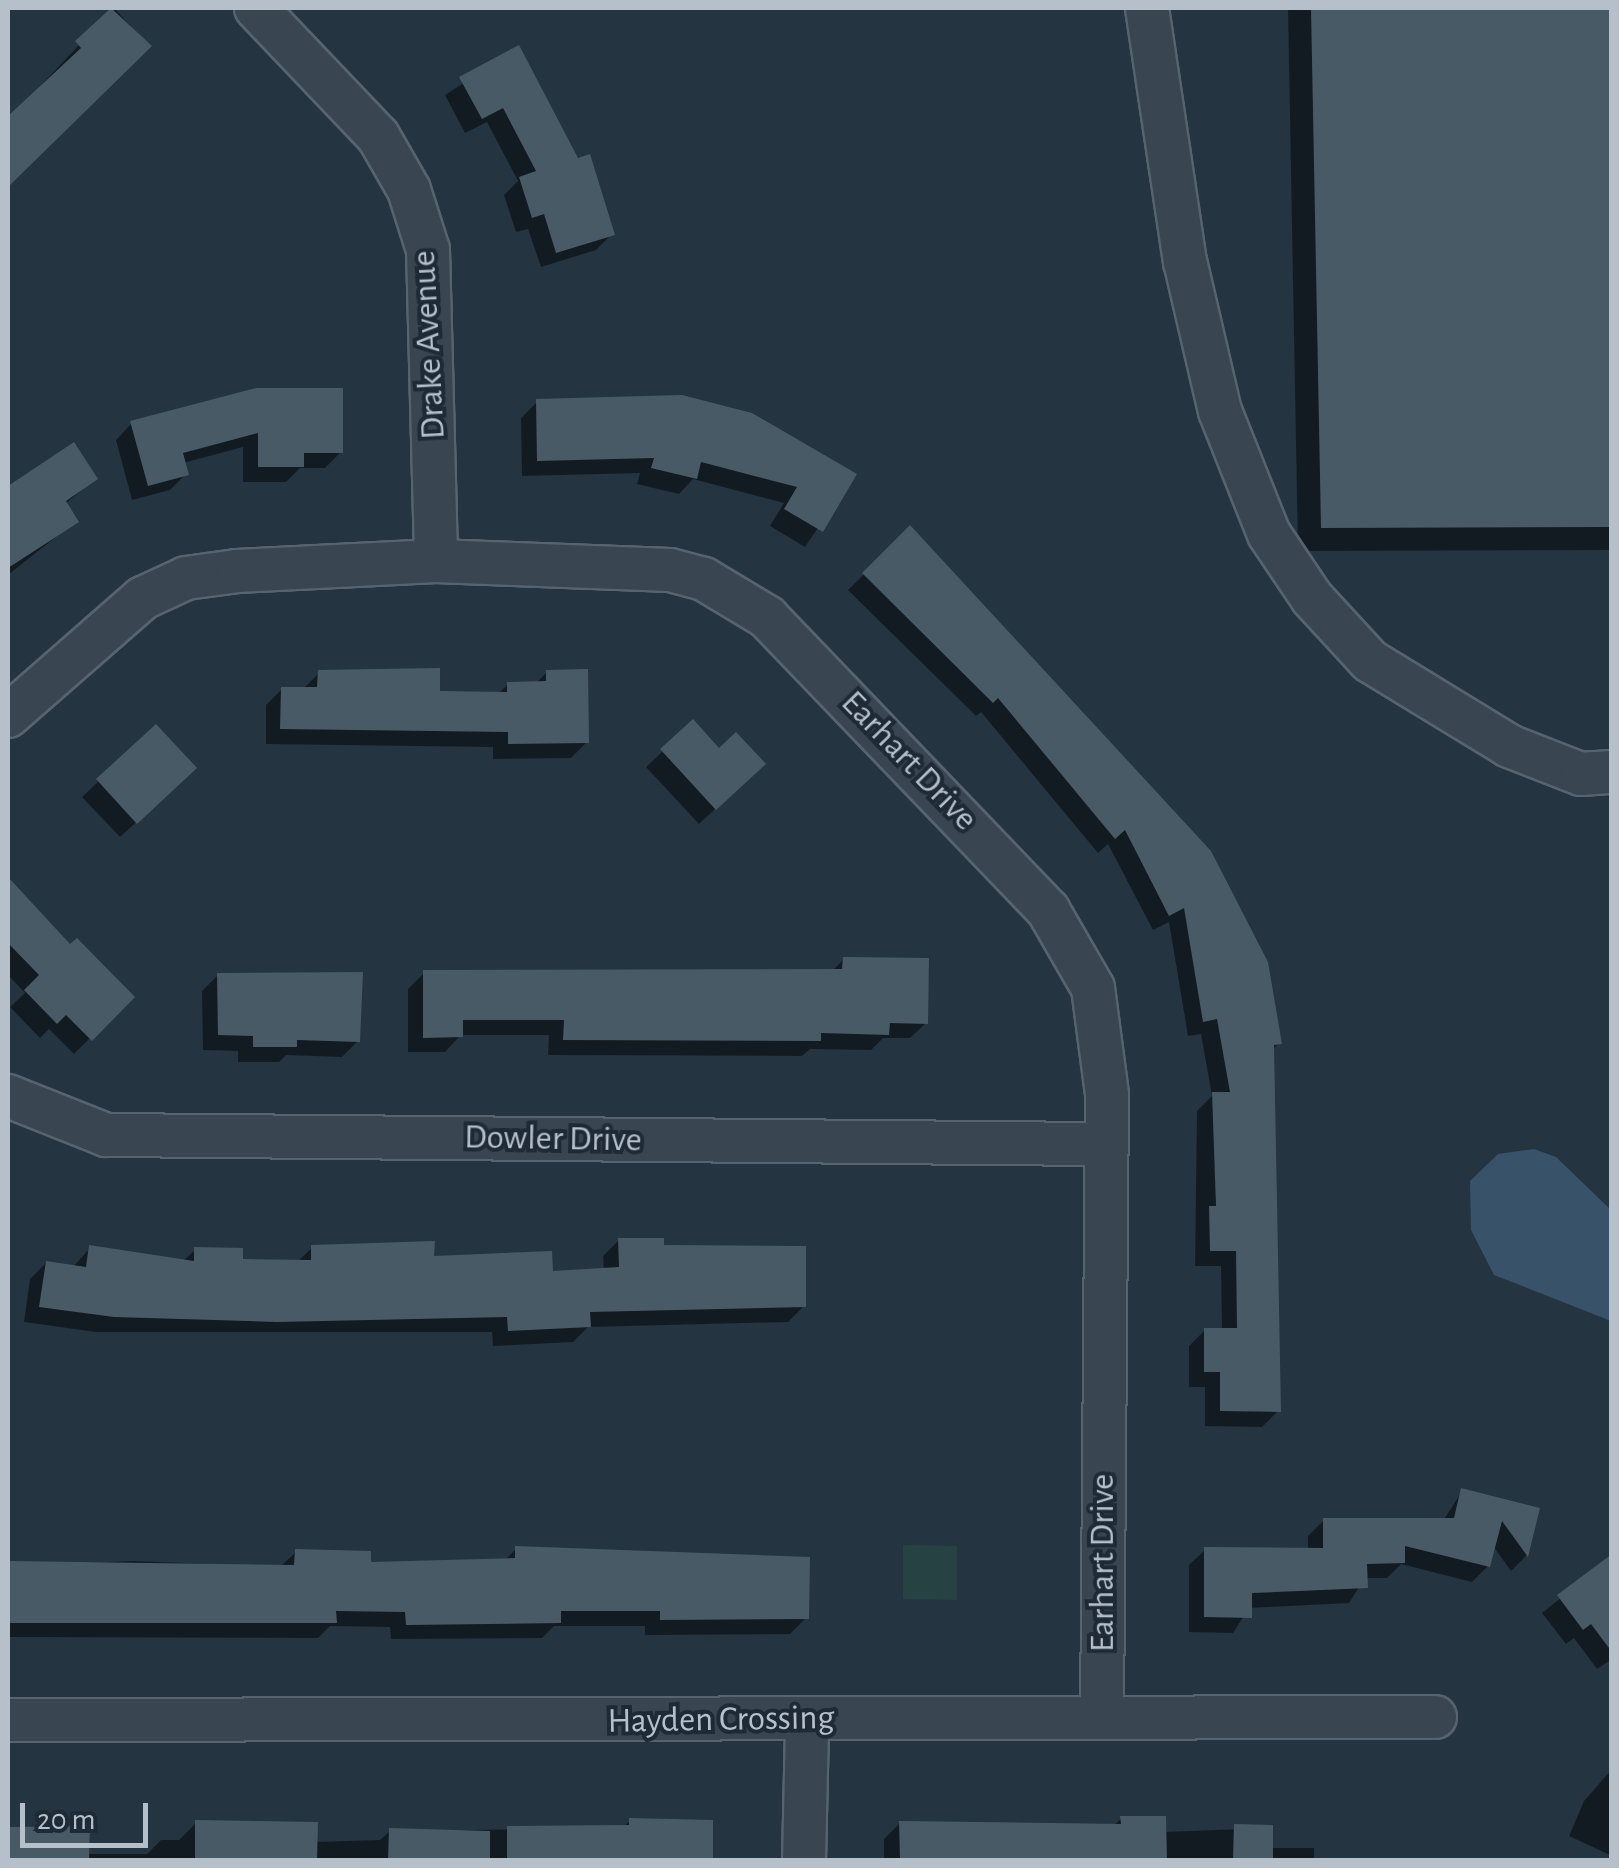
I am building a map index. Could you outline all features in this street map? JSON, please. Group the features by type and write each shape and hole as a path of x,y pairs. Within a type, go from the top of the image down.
{"street":[{"name":"Drake Avenue","path":"256,8 378,136 409,190 428,250 436,561"},
{"path":"1147,8 1185,261 1220,411 1269,534 1312,598 1370,661 1510,746 1581,774 1612,772"},
{"name":"Earhart Drive","path":"8,716 143,598 186,578 436,561 670,570 704,579 767,617 902,751 1056,922 1093,988 1107,1095 1102,1716"},
{"name":"Dowler Drive","path":"8,1096 106,1135 1106,1144"},
{"name":"Hayden Crossing","path":"8,1720 808,1722 1102,1716 1435,1717"},
{"path":"804,1860 808,1722"}],"green space":[{"path":"903,1545 957,1546 957,1600 903,1599"}],"water":[{"path":"1534,1149 1556,1157 1611,1210 1611,1321 1494,1275 1471,1230 1470,1181 1498,1154"}],"building":[{"path":"111,8 152,46 8,187 8,116 81,48 75,41"},
{"path":"1311,8 1612,8 1612,527 1321,528"},
{"path":"519,45 578,158 590,154 615,235 556,253 544,214 532,218 519,177 536,171 503,108 482,119 459,77"},
{"path":"256,388 343,388 343,453 304,453 304,467 258,467 258,433 183,453 189,475 148,486 130,421"},
{"path":"682,395 752,413 857,474 823,532 784,509 797,487 701,462 697,479 651,468 654,458 537,461 536,399"},
{"path":"74,442 98,479 66,501 79,522 8,568 8,486"},
{"path":"910,525 1211,851 1268,962 1282,1044 1274,1045 1281,1412 1220,1411 1220,1372 1204,1372 1204,1328 1237,1328 1236,1251 1210,1251 1209,1206 1216,1206 1212,1092 1230,1092 1217,1019 1203,1022 1184,908 1169,916 1125,830 1115,839 998,698 993,703 862,573"},
{"path":"440,668 440,691 507,692 507,682 546,681 546,670 588,669 589,743 508,744 508,732 280,729 281,687 317,687 318,670"},
{"path":"693,719 719,748 736,732 766,764 716,810 660,749"},
{"path":"156,724 197,768 137,824 96,779"},
{"path":"8,877 70,944 77,938 135,997 92,1041 66,1015 57,1024 24,990 39,975 8,943"},
{"path":"843,957 929,958 928,1024 890,1023 889,1035 821,1033 821,1041 563,1040 564,1020 463,1020 463,1037 423,1038 423,970 842,969"},
{"path":"363,972 360,1042 297,1040 297,1047 253,1047 253,1036 218,1035 217,973"},
{"path":"618,1238 664,1238 664,1245 806,1246 806,1307 590,1312 591,1327 508,1331 507,1317 277,1322 114,1317 39,1307 46,1261 86,1267 89,1245 194,1261 194,1247 243,1248 243,1259 311,1260 311,1245 435,1241 434,1256 552,1251 553,1271 619,1267"},
{"path":"1461,1488 1540,1508 1528,1557 1502,1521 1490,1567 1405,1546 1405,1563 1367,1564 1368,1588 1252,1593 1252,1618 1204,1617 1204,1547 1323,1548 1323,1518 1454,1518"},
{"path":"515,1546 810,1557 809,1619 660,1620 660,1611 561,1611 561,1623 406,1625 405,1612 336,1611 337,1623 8,1623 8,1561 294,1565 295,1549 371,1551 371,1562 515,1558"},
{"path":"1612,1554 1612,1652 1591,1624 1583,1630 1557,1595"},
{"path":"1120,1816 1166,1816 1167,1860 900,1860 899,1821 1121,1824"},
{"path":"629,1818 713,1820 713,1860 507,1860 507,1826 629,1825"},
{"path":"195,1820 318,1822 317,1860 195,1860"},
{"path":"1234,1824 1273,1825 1273,1860 1233,1860"},
{"path":"90,1826 89,1860 8,1860 8,1827"},
{"path":"389,1828 490,1831 490,1860 388,1860"}]}
